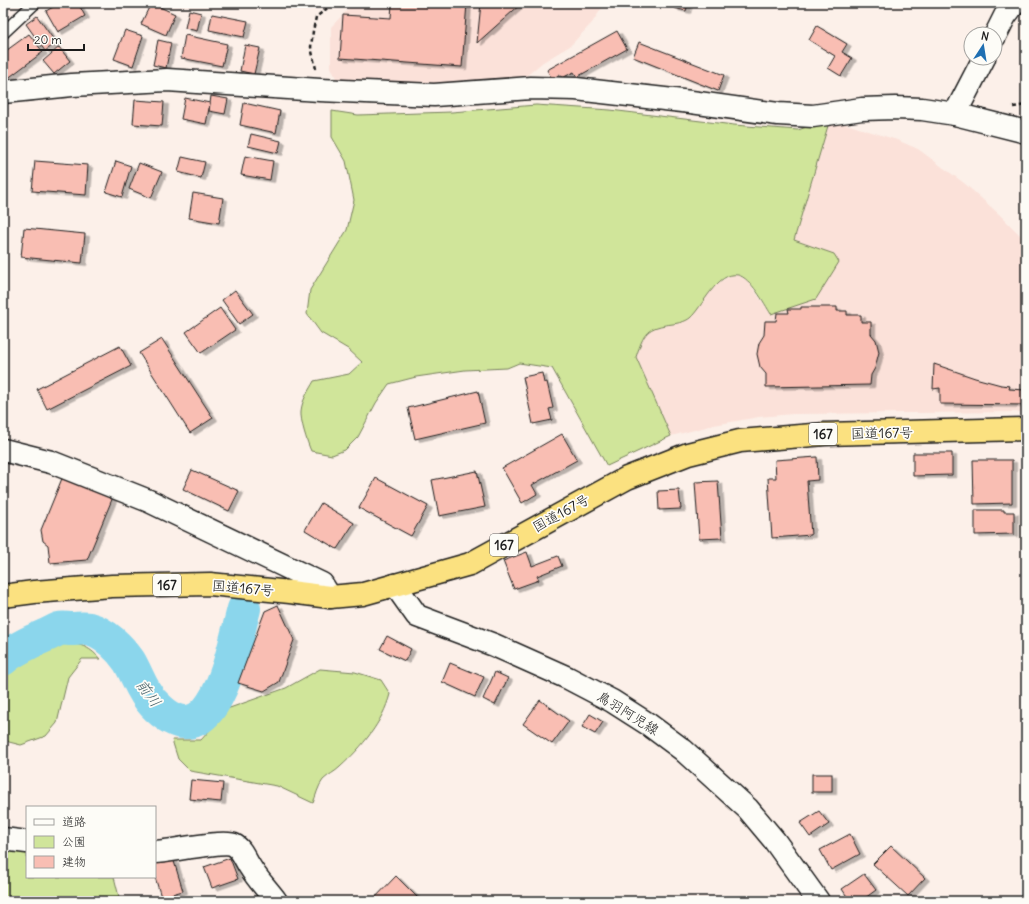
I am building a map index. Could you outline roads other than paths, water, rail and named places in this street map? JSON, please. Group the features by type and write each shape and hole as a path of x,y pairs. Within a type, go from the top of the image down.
{"highway":[{"name":"国道167号","path":"3,596 112,586 210,584 330,597 363,594 470,564 627,478 688,454 740,440 825,434 1026,429"}],"street":[{"path":"1000,26 1005,16 1015,3"},
{"path":"955,114 980,66"},
{"path":"3,92 72,85 167,80 320,90 434,95 531,88 576,89 691,102 778,114 813,116 862,109 922,109 955,114 1026,132"},
{"path":"3,450 52,462 149,501 322,584 330,597"},
{"name":"鳥羽阿児線","path":"395,585 417,616 494,645 568,678 612,701 648,724 683,750 748,809 774,840 818,901"},
{"path":"3,839 26,842"},
{"path":"156,852 223,843 234,845 241,852 250,868 276,901"}],"lane":[{"path":"3,33 35,3"}],"waterway":[{"name":"前川","path":"3,659 21,647 59,629 89,629 106,637 121,651 129,661 149,699 153,703 174,719 191,721 206,712 217,695 234,650 244,609"}]}
